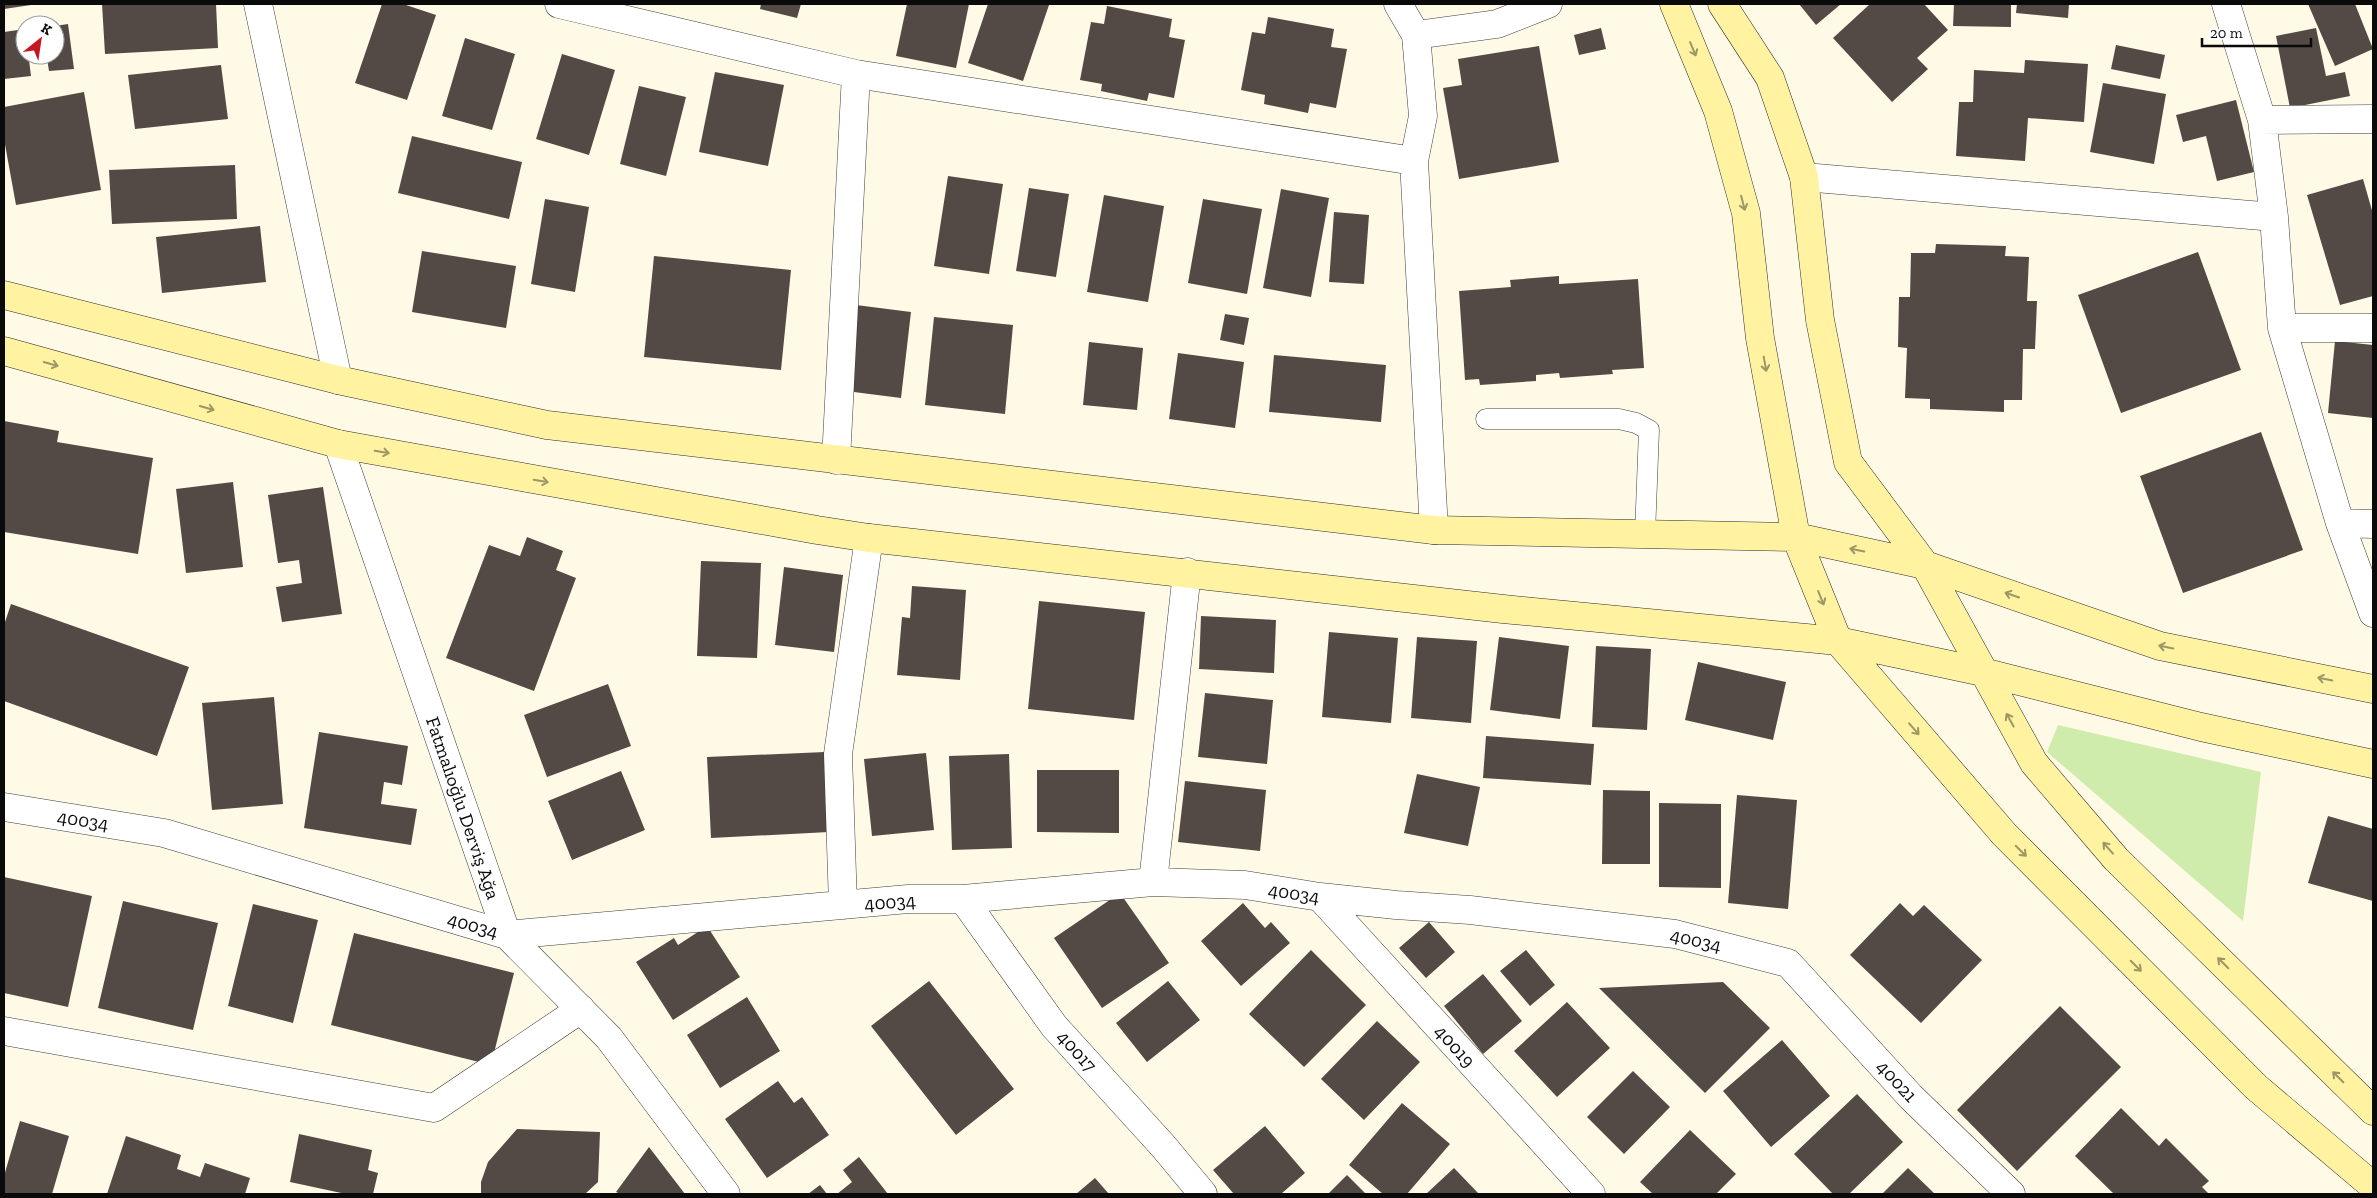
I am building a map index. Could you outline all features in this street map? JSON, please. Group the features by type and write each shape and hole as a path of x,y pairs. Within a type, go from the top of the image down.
{"main road":[{"path":"1674,4 1718,111 1746,213 1760,338 1796,537 1838,641 2004,834 2256,1087 2373,1186"},
{"path":"1722,4 1770,78 1804,177 1820,320 1848,462 1926,564 2034,763 2116,858 2373,1111"},
{"path":"4,295 338,380 547,425 1434,530 1796,537 1926,564 2160,646 2373,689"},
{"path":"4,351 338,444 869,538 1187,572 1503,609 1838,641 1983,672 2201,727 2373,764"}],"street":[{"path":"258,4 338,380"},
{"path":"559,4 856,74 1414,161"},
{"path":"1398,4 1416,35 1423,116 1414,161 1434,530"},
{"path":"1416,35 1497,24 1548,4"},
{"path":"2226,4 2262,120 2274,217 2282,328 2340,523 2373,613"},
{"path":"836,460 856,74"},
{"path":"2262,120 2373,119"},
{"path":"1804,177 2274,217"},
{"path":"2282,328 2373,328"},
{"name":"Fatmalıoğlu Derviş Ağa","path":"338,444 506,935 609,1038 726,1194"},
{"path":"2340,523 2373,524"},
{"path":"843,905 838,754 869,538"},
{"path":"1153,882 1187,572"},
{"name":"40034","path":"4,807 164,834 506,935 908,899 963,899 1153,882 1245,885 1320,897 1470,910 1675,934 1788,963"},
{"name":"40019","path":"1320,897 1590,1194"},
{"name":"40017","path":"963,899 1054,1026 1164,1147 1203,1194"},
{"name":"40021","path":"1788,963 1911,1097 2011,1194"},
{"path":"4,1031 434,1108 581,1010"}],"lane":[{"path":"1486,418 1619,419 1636,423 1649,430 1644,534"}],"green space":[{"path":"2058,725 2261,772 2243,921 2047,752"}],"building":[{"path":"4,4 31,4 31,5 4,9"},
{"path":"102,4 216,4 218,48 105,54"},
{"path":"382,4 403,4 436,15 407,100 355,83"},
{"path":"761,4 801,4 797,18 760,9"},
{"path":"907,4 969,4 956,68 896,56"},
{"path":"988,4 1049,5 1023,81 968,63"},
{"path":"1799,4 1841,4 1816,25"},
{"path":"1870,4 1924,4 1948,30 1917,58 1928,69 1892,102 1833,38"},
{"path":"1954,4 2011,4 2011,27 1953,26"},
{"path":"2017,4 2069,4 2068,18 2016,13"},
{"path":"2308,4 2355,4 2373,49 2335,66"},
{"path":"1107,6 1172,19 1169,37 1185,40 1174,98 1149,93 1147,101 1101,91 1102,84 1080,80 1091,22 1104,24"},
{"path":"1268,17 1334,29 1331,47 1347,49 1336,108 1310,103 1308,113 1264,104 1265,95 1241,90 1252,32 1265,34"},
{"path":"65,24 68,24 74,69 49,71 48,65 65,65"},
{"path":"1601,28 1606,49 1579,55 1574,35"},
{"path":"2316,28 2326,76 2345,72 2350,96 2290,108 2276,36"},
{"path":"15,30 15,65 30,65 31,76 4,79 4,32"},
{"path":"465,38 515,54 492,130 442,116"},
{"path":"2116,45 2165,55 2160,79 2111,69"},
{"path":"1539,46 1559,162 1459,179 1443,88 1462,85 1458,59"},
{"path":"562,54 615,70 589,155 536,139"},
{"path":"2025,60 2088,64 2084,122 2028,118 2025,161 1956,156 1959,102 1973,102 1974,70 2024,73"},
{"path":"221,65 228,119 135,129 128,75"},
{"path":"715,72 784,85 768,166 699,152"},
{"path":"2103,83 2166,94 2154,164 2090,152"},
{"path":"639,86 686,97 666,176 620,164"},
{"path":"84,92 101,190 16,205 4,139 4,107"},
{"path":"2236,100 2254,172 2217,181 2206,136 2183,142 2176,115"},
{"path":"412,136 522,162 509,219 398,193"},
{"path":"235,165 237,219 112,224 109,170"},
{"path":"948,176 1003,184 989,274 934,266"},
{"path":"2363,179 2373,214 2373,296 2340,305 2307,195"},
{"path":"1029,188 1069,194 1056,277 1016,271"},
{"path":"1281,189 1329,198 1311,297 1263,288"},
{"path":"1104,195 1164,206 1148,302 1087,292"},
{"path":"545,199 589,207 575,292 531,284"},
{"path":"1203,199 1262,209 1247,294 1188,283"},
{"path":"1334,212 1369,215 1364,284 1329,282"},
{"path":"260,226 266,282 162,293 156,237"},
{"path":"1936,244 2006,246 2005,256 2029,257 2027,301 2037,301 2035,349 2023,349 2022,400 2004,400 2004,412 1930,409 1930,399 1905,398 1907,348 1898,347 1899,297 1910,297 1911,253 1935,253"},
{"path":"422,251 516,266 506,328 412,312"},
{"path":"2198,252 2241,370 2121,413 2078,295"},
{"path":"654,256 791,270 781,370 644,357"},
{"path":"1559,276 1559,284 1638,279 1644,368 1612,370 1613,374 1560,378 1559,373 1536,375 1536,381 1480,385 1479,379 1465,380 1459,291 1511,287 1510,280"},
{"path":"856,305 911,312 901,398 846,391"},
{"path":"1225,314 1249,318 1244,345 1220,340"},
{"path":"934,317 1013,325 1005,414 925,405"},
{"path":"2335,341 2373,345 2373,418 2328,413"},
{"path":"1089,342 1143,348 1137,410 1083,405"},
{"path":"1178,353 1244,362 1235,428 1169,419"},
{"path":"1274,355 1386,365 1381,422 1269,412"},
{"path":"4,421 59,431 57,442 153,458 138,554 4,532"},
{"path":"2261,432 2303,550 2183,593 2140,476"},
{"path":"233,482 243,567 186,573 176,489"},
{"path":"323,487 342,614 282,622 276,587 302,583 299,560 278,563 268,495"},
{"path":"527,537 563,551 556,570 576,578 534,691 446,658 489,545 520,556"},
{"path":"701,561 761,563 757,658 697,656"},
{"path":"784,567 843,575 834,652 775,645"},
{"path":"912,586 966,590 960,680 897,675 902,617 910,618"},
{"path":"1039,601 1145,612 1134,720 1028,709"},
{"path":"11,604 189,667 157,756 4,701 4,625"},
{"path":"1201,616 1276,620 1274,673 1199,669"},
{"path":"1329,632 1398,638 1391,723 1322,717"},
{"path":"1417,637 1477,641 1471,723 1411,718"},
{"path":"1499,637 1569,646 1560,719 1490,710"},
{"path":"1596,646 1651,649 1647,730 1592,727"},
{"path":"1698,662 1786,682 1773,740 1685,720"},
{"path":"608,684 631,746 547,777 524,715"},
{"path":"1205,693 1273,700 1267,764 1198,757"},
{"path":"274,697 283,804 212,810 202,703"},
{"path":"319,732 408,746 402,785 384,782 381,804 417,809 411,845 304,828"},
{"path":"1486,736 1594,744 1591,785 1483,778"},
{"path":"825,752 829,832 711,838 707,757"},
{"path":"926,753 934,830 872,836 864,759"},
{"path":"1009,754 1012,848 952,850 949,756"},
{"path":"1037,770 1119,770 1119,833 1037,832"},
{"path":"621,771 645,830 572,860 548,801"},
{"path":"1417,774 1480,787 1468,846 1404,833"},
{"path":"1185,781 1266,790 1260,851 1178,842"},
{"path":"1603,790 1650,791 1650,864 1602,864"},
{"path":"1737,795 1797,800 1788,909 1728,903"},
{"path":"1659,803 1721,804 1721,888 1659,887"},
{"path":"2328,816 2373,829 2373,901 2308,883"},
{"path":"4,877 92,896 68,1007 4,993"},
{"path":"1120,893 1169,963 1102,1008 1054,938"},
{"path":"123,901 218,923 193,1030 98,1008"},
{"path":"1243,903 1265,928 1271,922 1290,943 1241,986 1201,941"},
{"path":"1900,903 1913,916 1924,905 1982,960 1921,1023 1850,955"},
{"path":"253,904 318,920 293,1023 228,1006"},
{"path":"1429,922 1455,952 1426,978 1399,948"},
{"path":"707,926 740,977 673,1020 636,962 674,938 678,945"},
{"path":"354,933 514,973 491,1065 331,1025"},
{"path":"1311,950 1366,1005 1304,1067 1249,1014"},
{"path":"1526,950 1555,985 1530,1006 1500,971"},
{"path":"1483,974 1522,1021 1483,1054 1444,1006"},
{"path":"929,981 1014,1089 956,1135 871,1026"},
{"path":"1168,981 1200,1020 1147,1062 1116,1023"},
{"path":"1723,982 1770,1028 1705,1093 1599,988"},
{"path":"747,997 780,1051 720,1088 687,1035"},
{"path":"1567,1002 1610,1048 1557,1097 1514,1051"},
{"path":"2060,1006 2121,1067 2017,1171 1957,1110"},
{"path":"1377,1021 1420,1062 1364,1120 1321,1079"},
{"path":"1782,1040 1830,1096 1771,1147 1723,1091"},
{"path":"1633,1071 1670,1107 1624,1154 1587,1117"},
{"path":"778,1081 794,1103 802,1097 829,1135 767,1178 725,1119"},
{"path":"1857,1094 1903,1142 1849,1194 1833,1194 1794,1154"},
{"path":"1402,1103 1450,1144 1407,1194 1383,1194 1349,1165"},
{"path":"2121,1108 2159,1146 2166,1138 2209,1181 2202,1187 2209,1194 2114,1194 2075,1156"},
{"path":"20,1121 69,1136 52,1194 4,1194 4,1176"},
{"path":"1265,1126 1305,1173 1281,1194 1234,1194 1213,1170"},
{"path":"517,1129 600,1132 598,1182 585,1194 481,1194 481,1182 488,1162"},
{"path":"1690,1130 1736,1174 1716,1194 1653,1194 1640,1182"},
{"path":"299,1134 372,1150 368,1170 378,1173 373,1194 346,1194 290,1182"},
{"path":"126,1136 181,1155 177,1169 200,1177 205,1163 250,1178 245,1194 107,1194"},
{"path":"649,1147 685,1194 620,1194 616,1192"},
{"path":"859,1157 888,1194 837,1194 852,1182 843,1170"},
{"path":"1454,1168 1479,1194 1426,1194"},
{"path":"1908,1168 1935,1194 1882,1194"},
{"path":"1347,1175 1366,1194 1328,1194"},
{"path":"1095,1178 1109,1194 1076,1194"},
{"path":"820,1185 827,1194 808,1194"}]}
